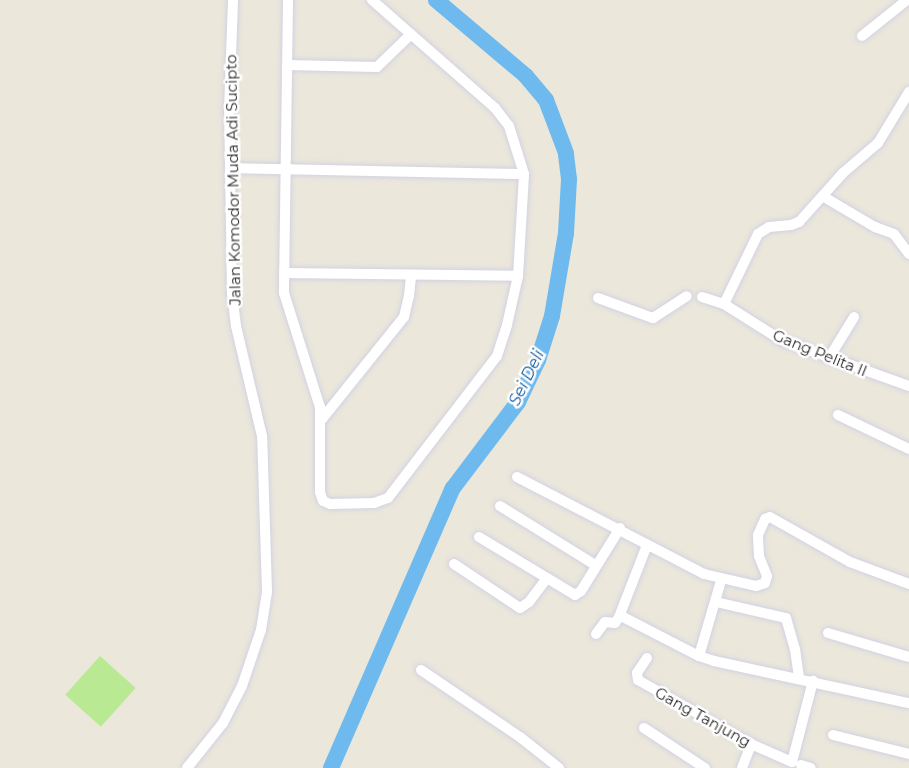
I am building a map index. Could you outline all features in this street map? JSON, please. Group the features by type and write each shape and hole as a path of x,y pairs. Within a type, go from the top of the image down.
{"street":[{"name":"Jalan Komodor Muda Adi Sucipto","path":"187,768 223,723 242,686 261,630 267,591 262,436 236,326 232,293 230,168 232,0"},
{"path":"288,0 284,273 286,302 311,374 322,419 319,486 323,501 330,504 374,503 385,500 497,356 507,325 518,276 524,174 509,126 495,108 372,0"},
{"path":"862,36 907,0"},
{"path":"287,65 377,67 411,34"},
{"path":"724,304 758,234 769,227 799,222 824,197 843,173 875,147 909,92"},
{"path":"230,168 524,174"},
{"path":"824,197 875,227 894,234 909,254"},
{"path":"284,273 518,276"},
{"path":"322,419 404,316 410,296 411,276"},
{"path":"598,298 636,314 656,318 678,300 687,296"},
{"name":"Gang Pelita II","path":"702,297 724,304 781,340 909,385"},
{"path":"829,358 854,316"},
{"path":"838,415 909,449"},
{"path":"517,477 620,528 686,566 722,581 756,586 765,583 767,576 759,556 758,535 765,519 770,517 850,562 909,584"},
{"path":"500,506 595,565"},
{"path":"479,537 572,594 577,594 620,528"},
{"path":"596,634 605,622 615,623 619,617 647,544"},
{"path":"454,564 520,608 525,607 547,578"},
{"path":"699,656 722,581"},
{"path":"716,602 786,618 795,649 799,678"},
{"path":"623,617 699,656 909,703"},
{"path":"828,633 909,657"},
{"name":"Gang Tanjung","path":"647,658 637,673 638,680 751,744 801,765"},
{"path":"421,670 520,737 559,768"},
{"path":"801,765 813,681"},
{"path":"644,728 705,768"},
{"path":"833,735 909,754"},
{"path":"742,768 751,744"}],"green space":[{"path":"100,656 136,688 101,727 65,695"}],"waterway":[{"name":"Sei Deli","path":"331,768 453,488 518,402 538,360 552,316 566,233 569,179 566,153 546,100 526,76 436,0"}]}
